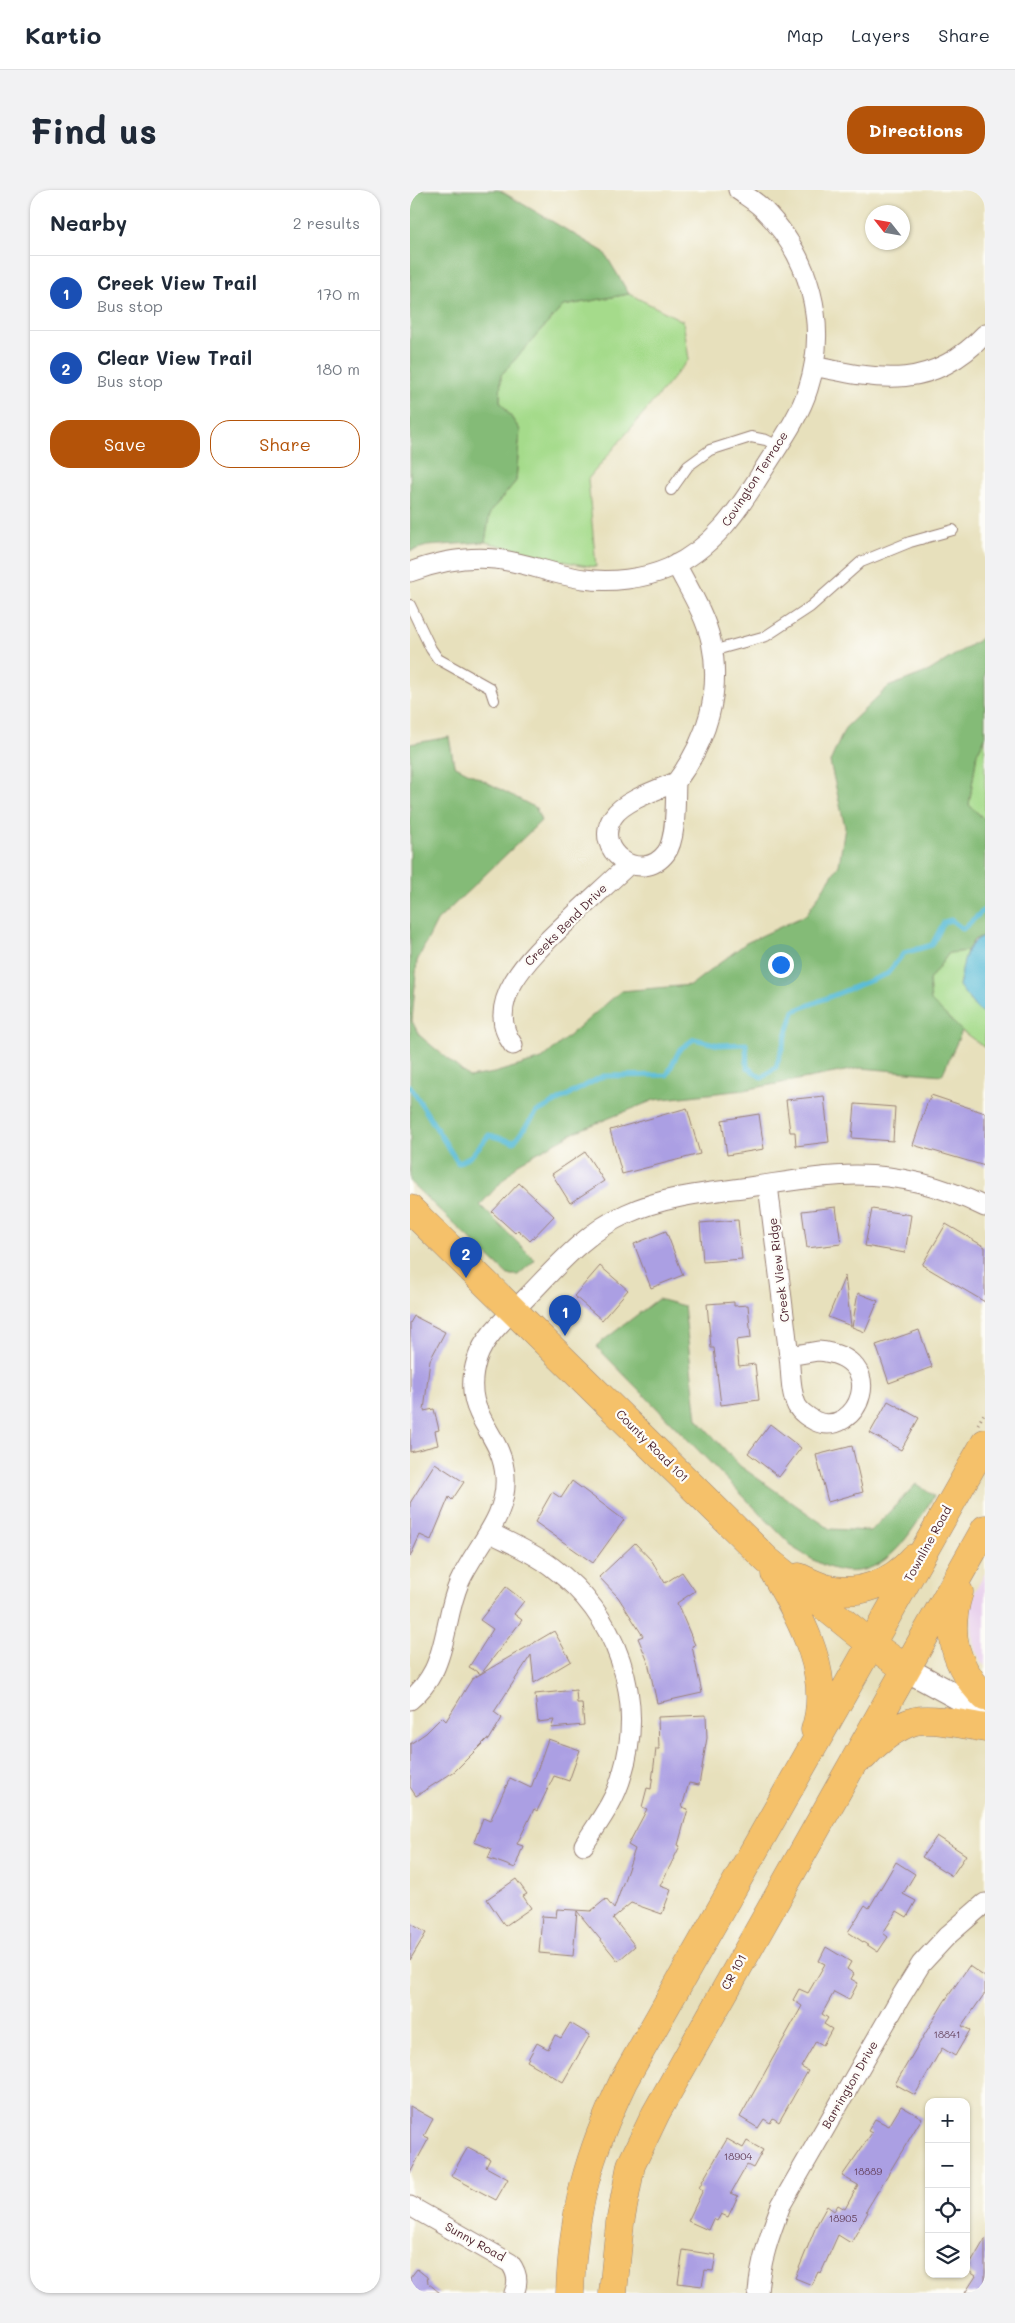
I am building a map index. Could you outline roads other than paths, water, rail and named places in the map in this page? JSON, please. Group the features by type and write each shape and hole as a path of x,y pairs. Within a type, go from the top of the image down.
{"main road":[{"name":"County Road 101","path":"410,1209 515,1310 767,1560 871,1644 906,1669"},
{"name":"Townline Road","path":"806,1758 985,1443"},
{"path":"906,1669 985,1529"},
{"path":"767,1560 825,1588 862,1590 894,1575 933,1536"},
{"path":"970,1556 956,1604 952,1626 962,1667 971,1683 985,1697"},
{"path":"570,2293 575,2221 584,2180 602,2127 624,2080 806,1758 818,1721 820,1692 815,1659 803,1624 767,1560"},
{"name":"CR 101","path":"613,2293 620,2223 631,2165 661,2104 906,1669"},
{"path":"835,1793 868,1752 904,1726 917,1721 951,1722 985,1728"}],"street":[{"name":"Covington Terrace","path":"410,572 438,562 466,558 495,559 584,579 612,581 669,568 694,554 727,524 778,446 808,391 814,366 817,325 811,292 801,260 783,232 761,207 738,190"},
{"path":"814,366 859,376 894,378 913,376 930,372 946,365 976,344 985,334"},
{"path":"676,564 699,610 710,640 715,672 710,713 704,736 689,765 676,782 624,806 613,816 608,829 608,844 616,856 628,865 641,868 656,863 666,853 672,840 676,782"},
{"name":"Creeks Bend Drive","path":"513,1045 502,1024 504,1004 517,976 532,955 628,865"},
{"path":"410,1700 420,1691 433,1671 441,1650 449,1613 459,1584 472,1558 499,1516 504,1494 505,1474 500,1454 479,1417 473,1396 473,1375 478,1356 488,1338 563,1260 592,1234 625,1214 662,1200 856,1175 893,1178 930,1185 965,1197 985,1207"},
{"name":"Creek View Ridge","path":"768,1185 790,1356"},
{"path":"489,1532 552,1566 577,1588 599,1614 615,1644 626,1677 630,1710 629,1744 622,1776 608,1807 584,1845"},
{"path":"906,1669 985,1712"},
{"name":"Barrington Drive","path":"758,2293 759,2275 768,2239 781,2205 900,1998 921,1964 947,1936 985,1903"},
{"name":"Sunny Road","path":"410,2206 510,2262 517,2275 514,2293"}],"lane":[{"path":"671,490 688,466 710,450 751,437 766,440 778,446"},
{"path":"712,651 766,636 810,607 861,562 910,542 953,530"},
{"path":"410,605 430,649 438,659 490,688 494,700"}],"water":[{"path":"985,935 985,1015 975,1007 959,986 968,950 972,944"}],"waterway":[{"path":"410,1086 458,1163 471,1156 489,1135 514,1142 537,1112 603,1076 667,1075 680,1049 694,1039 719,1045 746,1044 747,1067 762,1078 776,1067 794,1011 887,974 904,953 932,945 944,922 951,920 963,929 985,909"}],"place":[{"name":"Clear View Trail","path":"466,1278"},
{"name":"Creek View Trail","path":"565,1336"}]}
